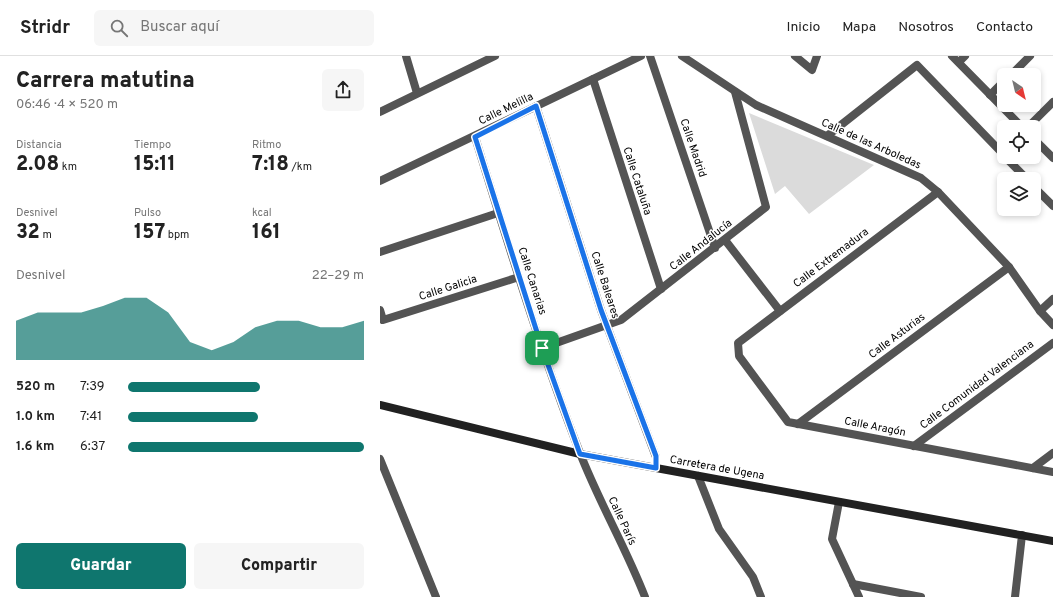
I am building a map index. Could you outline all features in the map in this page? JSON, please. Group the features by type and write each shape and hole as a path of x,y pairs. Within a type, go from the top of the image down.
{"main road":[{"name":"Carretera de Ugena","path":"380,405 580,454 1053,541"}],"street":[{"path":"406,56 417,93"},
{"path":"380,112 495,56"},
{"name":"Calle Melilla","path":"380,182 641,56"},
{"name":"Calle Madrid","path":"650,56 715,248"},
{"name":"Calle de las Arboledas","path":"682,56 756,105 921,178 938,192 1009,267 1040,311 1053,325"},
{"path":"795,56 812,70 817,56"},
{"path":"952,56 962,59 990,95 1015,120"},
{"path":"1018,68 1030,56"},
{"path":"827,136 916,65 997,148"},
{"name":"Calle Cataluña","path":"593,79 661,290"},
{"path":"990,95 997,88"},
{"name":"Calle Andalucía","path":"542,348 621,320 766,207 735,92"},
{"path":"1035,120 1053,102"},
{"name":"Calle Baleares","path":"536,106 607,326 656,456 656,468"},
{"name":"Calle Canarias","path":"475,137 542,348 580,454"},
{"path":"1041,146 1053,158"},
{"path":"1013,164 1020,172"},
{"name":"Calle Extremadura","path":"738,343 938,192"},
{"path":"1041,194 1053,206"},
{"path":"380,252 498,213"},
{"path":"725,240 780,311"},
{"name":"Calle Asturias","path":"798,424 1009,267"},
{"name":"Calle Galicia","path":"380,310 383,320 519,276"},
{"path":"1040,311 1053,299"},
{"name":"Calle Aragón","path":"738,343 739,356 788,422 1053,472"},
{"name":"Calle Comunidad Valenciana","path":"914,446 1053,343"},
{"path":"1033,468 1053,453"},
{"name":"Calle París","path":"580,454 645,597"},
{"path":"380,459 436,597"},
{"path":"698,476 719,529 753,577 761,597"},
{"path":"839,502 832,540 859,597"},
{"path":"1015,597 1022,535"},
{"path":"853,584 921,597"}],"shaded area":[{"path":"749,113 874,165 809,214 785,186 775,194"}],"route":[{"path":"536,106 601,310 656,456 656,468 580,454 542,348 475,137 536,106"}]}
